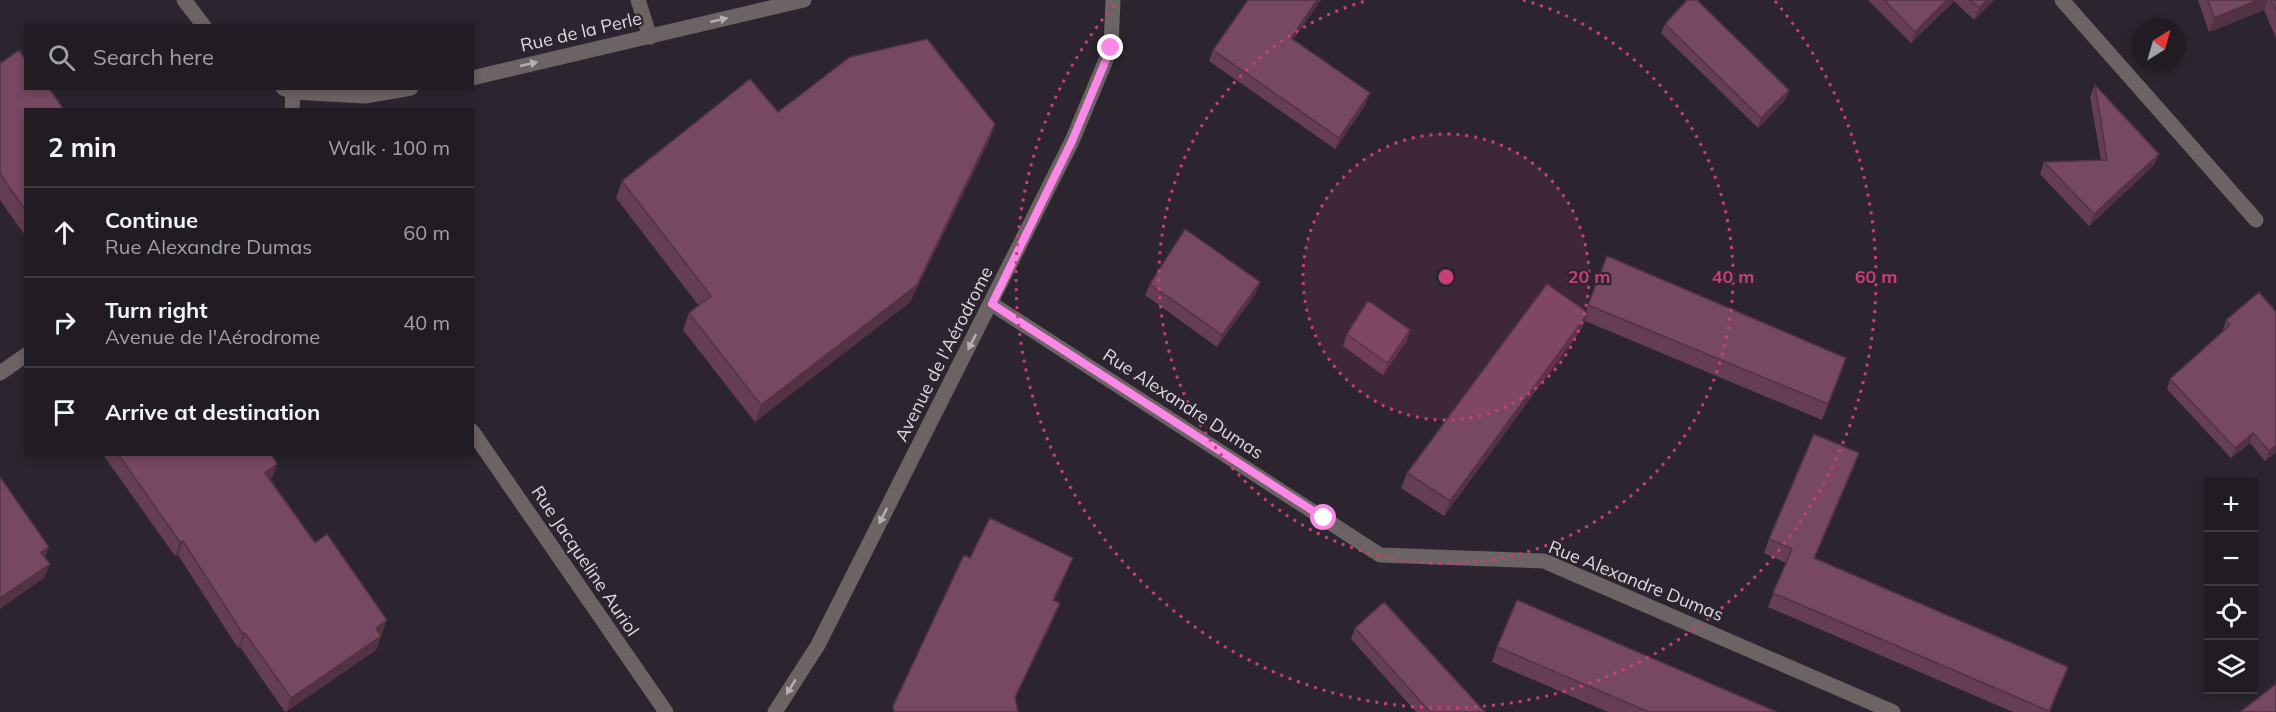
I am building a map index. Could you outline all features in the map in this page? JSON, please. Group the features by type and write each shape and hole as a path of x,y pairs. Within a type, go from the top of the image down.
{"street":[{"path":"184,0 202,24"},
{"path":"638,0 650,37"},
{"name":"Rue de la Perle","path":"474,78 804,0"},
{"name":"Avenue de l'Aérodrome","path":"775,712 818,645 992,304 1072,141 1111,48 1113,0"},
{"path":"2062,0 2256,220"},
{"path":"292,108 288,90 365,96 400,90"},
{"name":"Rue Alexandre Dumas","path":"992,304 1380,555 1544,561 1893,712"},
{"path":"0,373 24,356"},
{"name":"Rue Jacqueline Auriol","path":"474,434 666,712"}],"building":[{"path":"1248,0 1317,0 1291,38 1370,93 1339,138 1213,50"},
{"path":"1687,0 1697,0 1789,90 1761,118 1665,24"},
{"path":"1884,0 1947,0 1915,32"},
{"path":"1970,0 1987,0 1979,8"},
{"path":"2208,0 2258,0 2214,18"},
{"path":"2271,0 2276,0 2276,11"},
{"path":"927,39 995,124 917,285 761,405 689,313 711,296 622,181 750,79 778,112 850,57"},
{"path":"19,50 24,58 24,90 50,90 63,108 24,108 24,208 0,174 0,61 1,63"},
{"path":"2095,85 2159,154 2094,214 2044,162 2107,160"},
{"path":"1185,229 1260,282 1222,335 1150,284"},
{"path":"1607,256 1846,358 1828,404 1588,305"},
{"path":"1547,284 1588,313 1450,501 1407,473"},
{"path":"2259,292 2276,312 2276,445 2269,451 2253,433 2235,448 2170,379 2230,325 2226,320"},
{"path":"1368,301 1410,330 1387,363 1347,334"},
{"path":"1814,434 1859,453 1814,558 2068,667 2049,711 1773,593 1792,549 1769,539"},
{"path":"119,456 272,456 277,464 265,473 315,543 327,534 387,620 376,628 381,636 291,698 245,633 243,634 183,541 180,542"},
{"path":"0,477 49,547 41,553 50,564 0,598"},
{"path":"990,518 1073,558 1053,600 1060,603 1015,697 1018,712 894,712 893,706 964,555 970,558"},
{"path":"1517,600 1777,712 1649,712 1497,647"},
{"path":"1384,602 1485,712 1430,712 1355,628"},
{"path":"2276,684 2276,712 2240,712"}],"route":[{"path":"1111,48 1072,141 992,304 1324,518"}]}
